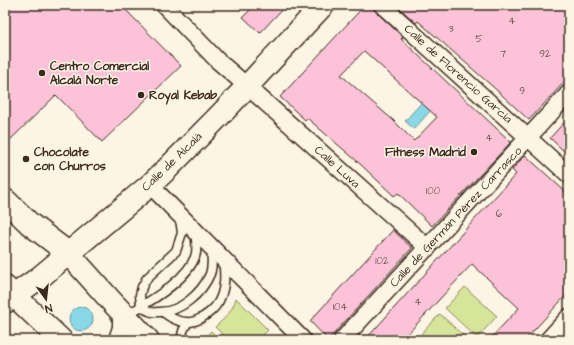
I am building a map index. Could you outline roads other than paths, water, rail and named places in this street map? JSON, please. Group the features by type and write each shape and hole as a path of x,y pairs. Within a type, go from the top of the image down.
{"main road":[{"name":"Calle de Alcalá","path":"8,295 39,278 150,184 247,86 313,9"},
{"path":"5,200 30,224 68,253 87,275 133,311 148,340"},
{"path":"8,295 61,340"},
{"path":"120,340 124,328 133,311"}],"street":[{"name":"Calle Luva","path":"164,5 218,61 428,248"},
{"name":"Calle de Florencio García","path":"382,5 569,176"},
{"name":"Calle de Germán Pérez Carrasco","path":"342,340 569,93"},
{"path":"150,184 303,340"},
{"path":"548,340 569,317"}],"lane":[{"path":"133,311 147,278 176,251 182,233 179,214"},
{"path":"133,311 178,280 190,266 196,256 194,229"},
{"path":"133,311 163,312 175,309 195,295 204,285 212,266 210,245"},
{"path":"163,312 175,320 187,323 200,319 212,311 220,299 224,286 222,257"},
{"path":"181,340 187,323"}],"water":[{"path":"422,102 431,110 414,129 405,121"},
{"path":"81,307 90,310 93,319 90,328 81,331 72,328 69,319 72,310"}],"place":[{"name":"Centro Comercial Alcalá Norte","path":"42,73"},
{"name":"Royal Kebab","path":"141,95"},
{"name":"Fitness Madrid","path":"474,152"},
{"name":"Chocolate con Churros","path":"26,159"}]}
